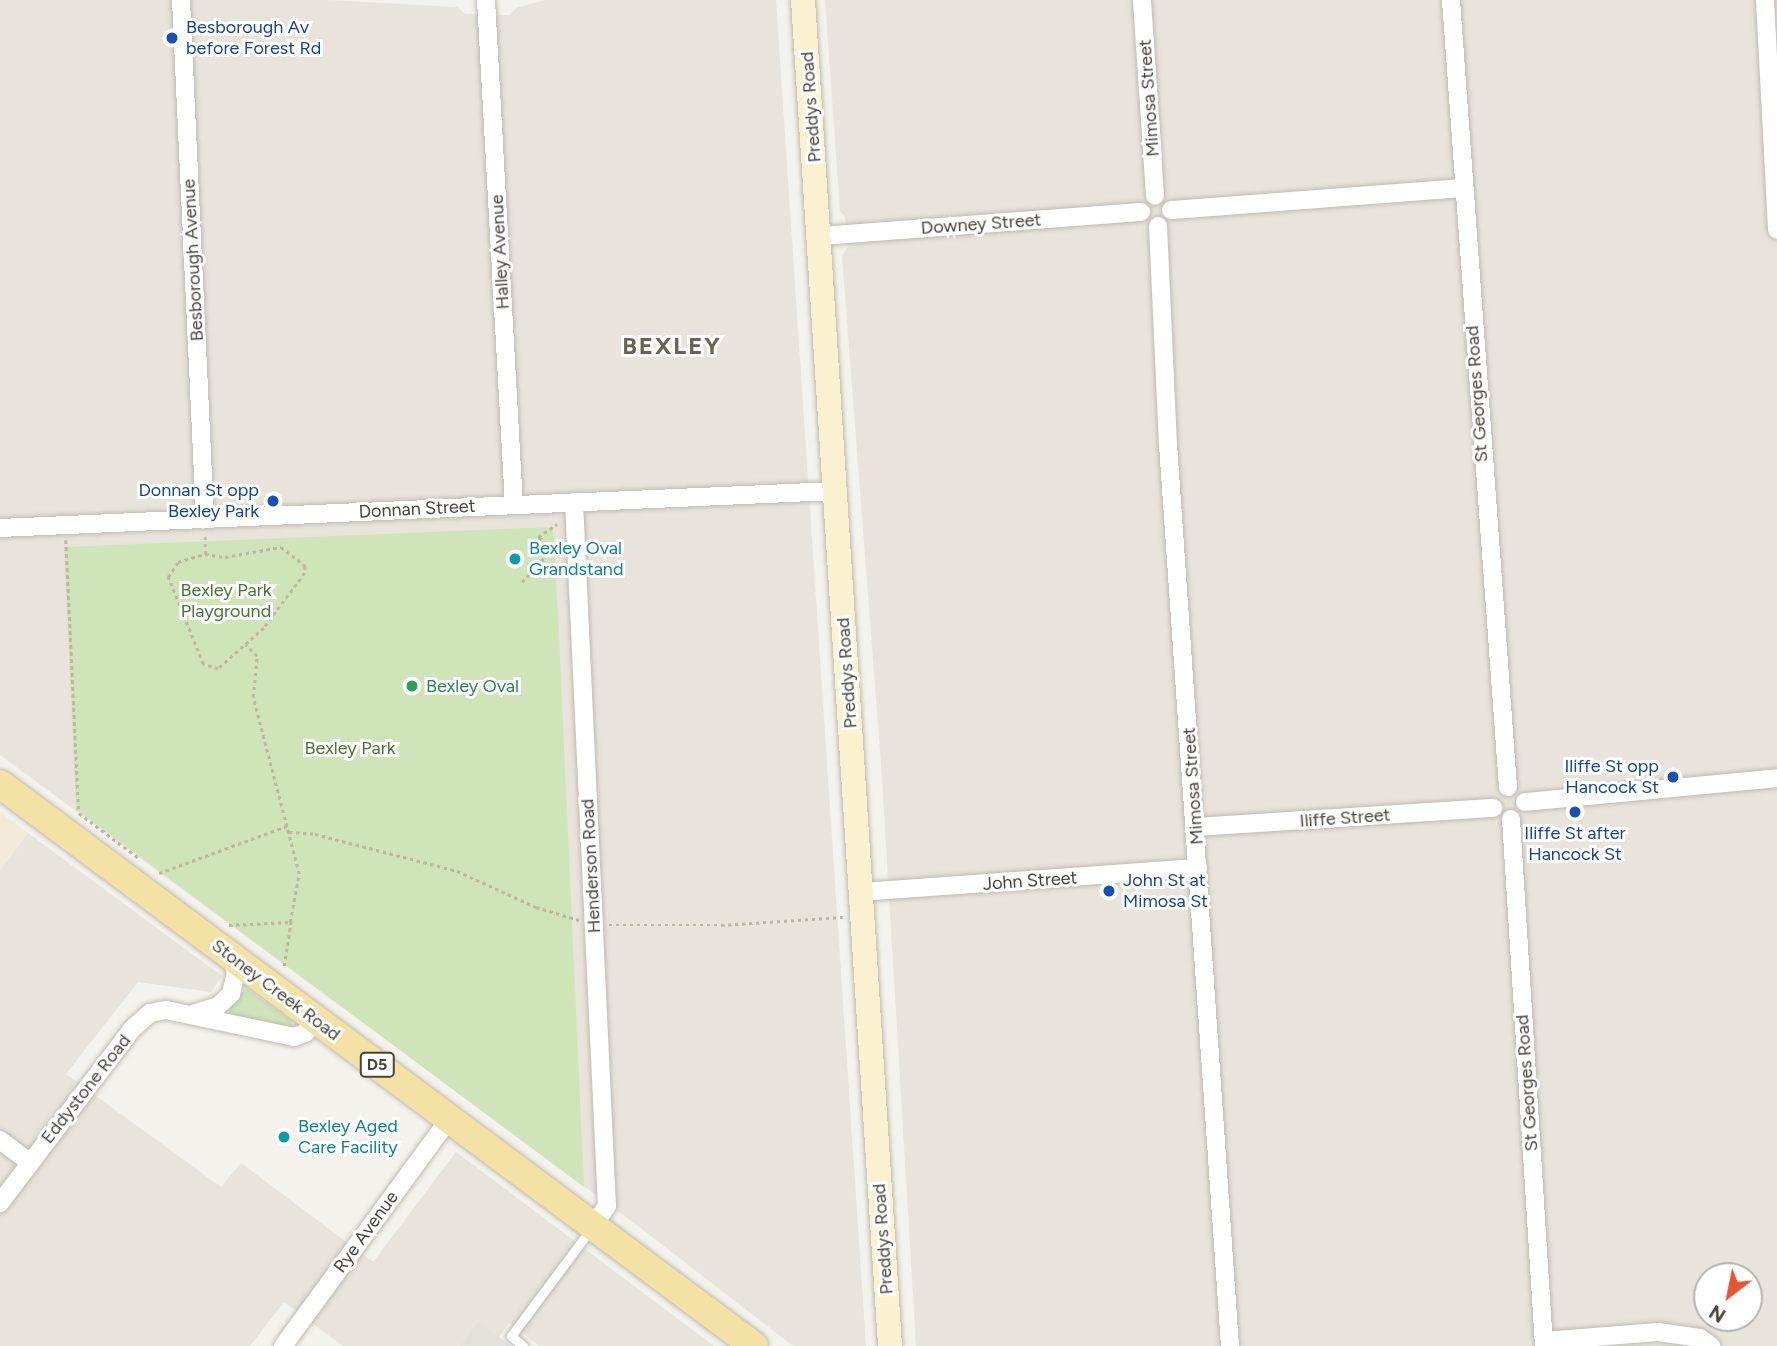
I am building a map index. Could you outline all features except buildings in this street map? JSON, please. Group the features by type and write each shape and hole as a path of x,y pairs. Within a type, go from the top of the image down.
{"main road":[{"name":"Preddys Road","path":"803,0 890,1346"},
{"name":"Stoney Creek Road","path":"0,784 754,1346"}],"street":[{"name":"Besborough Avenue","path":"181,0 205,519"},
{"name":"Halley Avenue","path":"485,0 514,505"},
{"name":"Mimosa Street","path":"1142,0 1155,196"},
{"name":"St Georges Road","path":"1451,0 1508,787"},
{"path":"1765,0 1777,230"},
{"path":"1171,210 1464,188"},
{"path":"1155,196 1166,200 1171,210 1168,221 1158,226 1147,223 1141,212 1146,200 1155,196"},
{"name":"Downey Street","path":"820,236 1141,212"},
{"name":"Mimosa Street","path":"1158,226 1168,444 1197,827 1230,1346"},
{"name":"Donnan Street","path":"0,528 834,491"},
{"name":"Henderson Road","path":"574,502 607,1206 593,1226"},
{"path":"1525,802 1777,778"},
{"path":"1508,787 1521,792 1525,802 1520,815 1511,819 1500,816 1493,808 1496,794 1508,787"},
{"name":"Iliffe Street","path":"1197,827 1493,808"},
{"name":"St Georges Road","path":"1511,819 1544,1343"},
{"name":"John Street","path":"861,892 1198,869"},
{"name":"Eddystone Road","path":"192,1014 228,998 235,981 231,956"},
{"name":"Eddystone Road","path":"0,1203 142,1018 160,1010 192,1014 294,1037 304,1033 315,1019"},
{"name":"Rye Avenue","path":"283,1346 449,1119"},
{"path":"0,1140 29,1163"},
{"path":"1544,1343 1658,1332 1700,1338 1711,1346"}],"lane":[{"path":"523,1346 510,1336 593,1226"}],"path":[{"path":"205,519 205,554"},
{"path":"522,582 552,549 538,537 557,524"},
{"path":"65,525 79,813 147,865"},
{"path":"281,547 305,566 305,573 280,607 224,666 212,669 203,664 168,577 178,562 205,554 225,557 281,547"},
{"path":"245,645 257,656 253,697 299,874 284,967"},
{"path":"167,880 157,872 287,825"},
{"path":"289,832 315,834 457,871 536,907 577,919"},
{"path":"617,927 841,917"},
{"path":"219,919 230,926 288,923 292,918"}],"shaded area":[{"path":"0,0 329,0 457,7 465,14 510,15 516,8 545,0 776,0 866,1346 793,1346 634,1223 0,755"},
{"path":"825,0 1777,0 1777,1346 916,1346 881,763 842,256 848,246 845,217 840,211"},
{"path":"0,812 28,833 0,870"},
{"path":"28,833 222,976 211,992 138,982 66,1074 221,1187 241,1163 373,1262 456,1152 714,1346 539,1346 509,1323 499,1337 478,1321 459,1346 343,1346 284,1302 250,1346 0,1346 0,870"},
{"path":"478,1321 499,1337 511,1346 459,1346"}],"green space":[{"name":"Bexley Park","path":"553,527 584,1187 76,809 64,547"},
{"path":"246,988 291,1020 293,1027 231,1019 229,1008"}],"place":[{"name":"Besborough Av before Forest Rd","path":"172,38"},
{"name":"Donnan St opp Bexley Park","path":"273,501"},
{"name":"Bexley Oval Grandstand","path":"515,559"},
{"name":"Bexley Oval","path":"412,686"},
{"name":"Iliffe St opp Hancock St","path":"1673,777"},
{"name":"Iliffe St after Hancock St","path":"1575,812"},
{"name":"John St at Mimosa St","path":"1109,891"},
{"name":"Bexley Aged Care Facility","path":"284,1137"}],"district":[{"name":"BEXLEY","path":"672,346"}],"park label":[{"name":"Bexley Park Playground","path":"226,601"}]}
